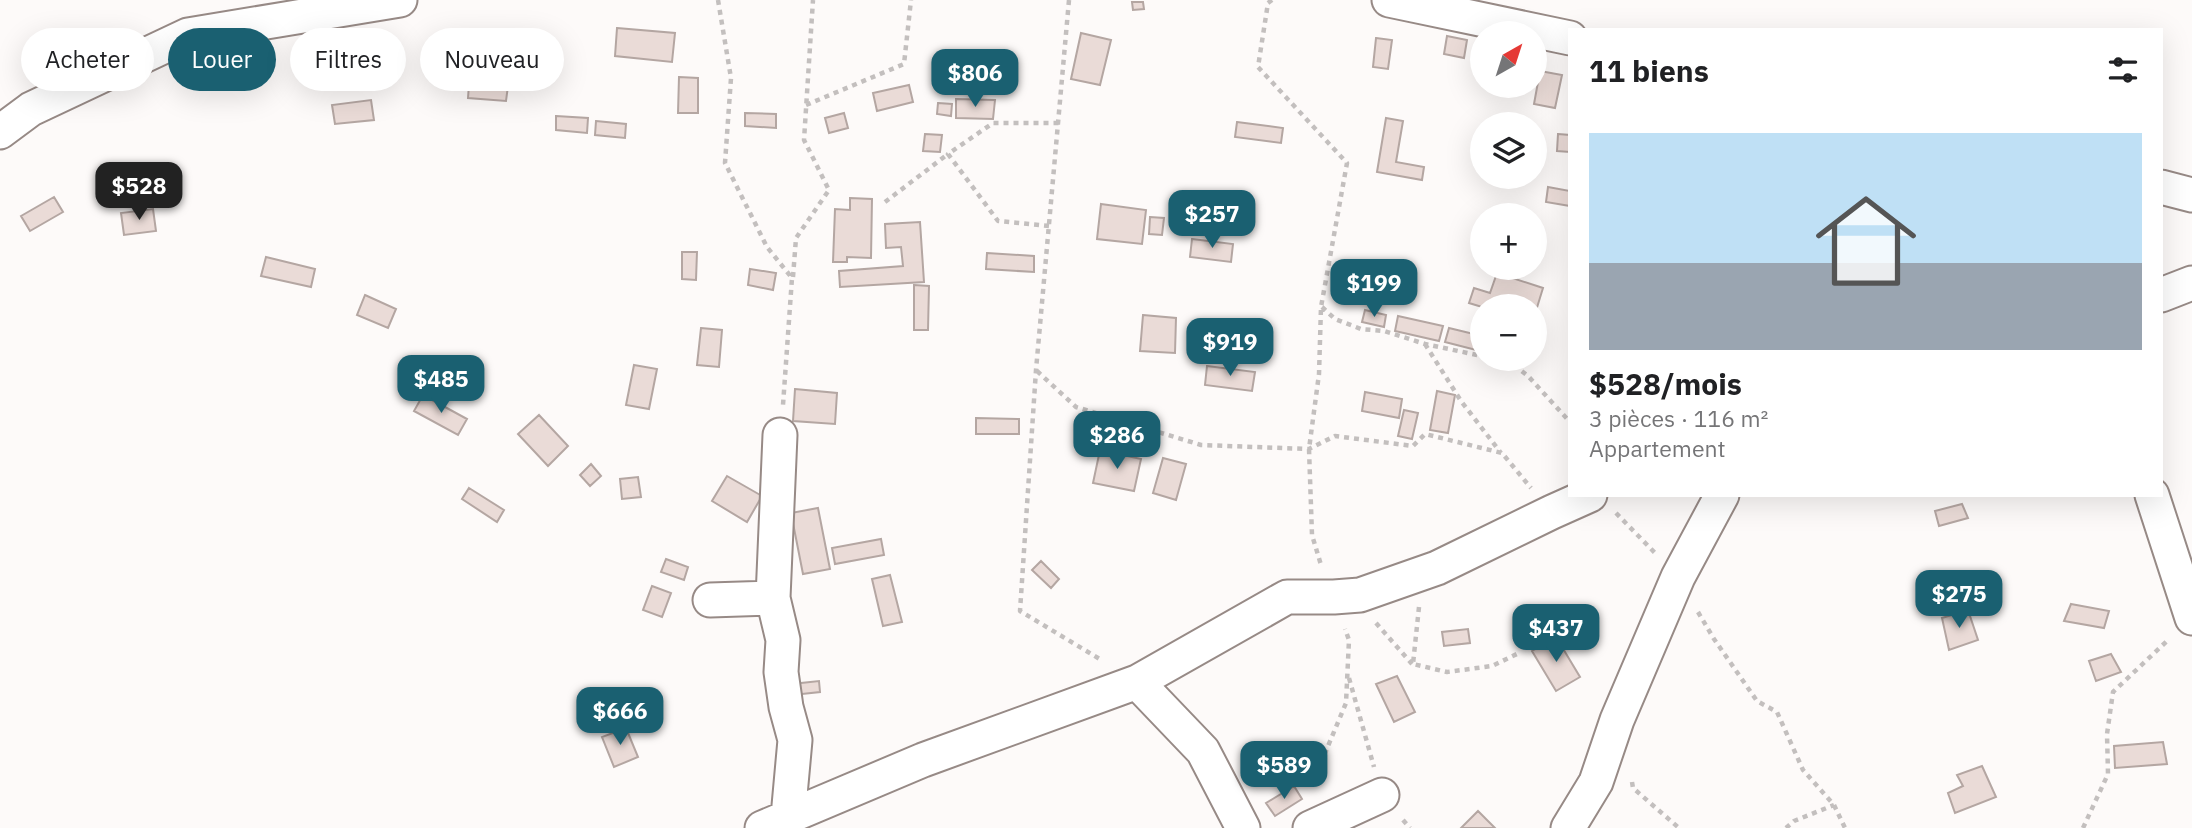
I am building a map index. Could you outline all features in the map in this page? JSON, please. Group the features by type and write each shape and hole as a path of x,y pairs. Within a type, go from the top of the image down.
{"street":[{"path":"0,132 31,108 188,36 400,0"},
{"path":"1389,0 1568,38"},
{"path":"2163,188 2192,195"},
{"path":"2163,294 2192,283"},
{"path":"775,823 795,740 786,707 781,672 783,640 773,598 780,435"},
{"path":"1568,828 1596,782 1617,720 1678,577 1721,497"},
{"path":"2153,497 2192,618"},
{"path":"775,823 923,760 1137,682 1287,597 1347,596 1437,568 1552,512 1602,500"},
{"path":"710,600 773,598"},
{"path":"1137,682 1203,751 1242,828"},
{"path":"1310,828 1382,795"}],"path":[{"path":"718,0 732,78 725,163 767,247 792,278"},
{"path":"780,435 796,239 829,190 804,140 813,0"},
{"path":"806,105 904,64 911,0"},
{"path":"1069,0 1036,370 1020,611 1137,682"},
{"path":"1272,0 1268,3 1258,67 1347,163 1321,306 1319,374 1309,449 1311,535 1347,596 1413,664 1447,672 1492,666 1521,652"},
{"path":"885,202 993,123 1059,123"},
{"path":"948,154 998,221 1049,226"},
{"path":"1321,306 1335,319 1361,329 1384,331 1425,344 1470,353"},
{"path":"1425,344 1461,401 1552,512"},
{"path":"1036,370 1076,407 1201,445 1309,449 1335,436 1413,446 1425,434 1502,453"},
{"path":"1522,371 1568,420"},
{"path":"1602,500 1678,577 1714,639 1757,701 1777,712 1803,770 1834,805 1845,828"},
{"path":"1413,664 1420,601 1437,568"},
{"path":"1313,782 1346,704 1349,639 1347,596"},
{"path":"2083,828 2108,774 2108,734 2113,692 2192,618"},
{"path":"1347,673 1382,795 1410,828"},
{"path":"1630,776 1633,788 1679,828"},
{"path":"1786,828 1794,821 1834,805"}],"building":[{"path":"1132,2 1143,2 1144,9 1133,10"},
{"path":"617,28 675,33 672,62 615,56"},
{"path":"1081,33 1111,40 1100,85 1071,79"},
{"path":"1447,36 1467,40 1464,58 1444,54"},
{"path":"1376,38 1392,40 1388,69 1373,67"},
{"path":"1547,72 1562,75 1555,108 1534,104 1535,98 1547,98"},
{"path":"679,77 698,78 698,113 678,113"},
{"path":"909,85 913,102 877,111 873,93"},
{"path":"468,91 507,91 506,101 468,98"},
{"path":"956,99 995,100 993,119 956,118"},
{"path":"371,100 374,120 335,124 332,105"},
{"path":"938,103 952,104 951,116 937,114"},
{"path":"745,113 776,114 776,128 745,126"},
{"path":"844,113 848,128 829,133 825,118"},
{"path":"556,116 588,118 587,133 556,130"},
{"path":"1386,118 1403,121 1396,162 1424,167 1422,180 1377,172"},
{"path":"596,121 626,124 625,138 595,135"},
{"path":"1237,122 1283,128 1281,143 1235,137"},
{"path":"925,134 942,135 940,152 923,151"},
{"path":"1558,134 1568,135 1568,152 1557,151"},
{"path":"1548,187 1568,191 1568,206 1546,202"},
{"path":"54,197 63,212 30,231 21,216"},
{"path":"850,198 872,199 871,258 847,257 847,262 833,262 835,209 850,210"},
{"path":"1101,204 1146,210 1142,244 1097,239"},
{"path":"153,209 156,231 124,235 121,213"},
{"path":"1150,217 1164,218 1162,235 1149,234"},
{"path":"920,222 924,282 840,287 839,271 903,266 901,247 886,248 885,224"},
{"path":"1192,239 1233,244 1231,262 1190,257"},
{"path":"682,252 697,252 696,280 682,279"},
{"path":"987,253 1034,256 1034,272 986,269"},
{"path":"266,257 315,269 311,287 261,276"},
{"path":"750,269 776,273 773,290 748,285"},
{"path":"1495,280 1518,280 1543,288 1541,294 1472,294 1474,288 1490,293"},
{"path":"914,285 929,286 928,330 914,330"},
{"path":"365,295 396,309 388,328 357,315"},
{"path":"1365,310 1386,315 1384,327 1362,322"},
{"path":"1143,315 1176,318 1175,353 1140,351"},
{"path":"1398,316 1443,326 1439,341 1395,331"},
{"path":"701,328 722,330 719,367 697,365"},
{"path":"1449,328 1470,333 1470,348 1445,342"},
{"path":"634,365 657,369 649,409 626,405"},
{"path":"1207,366 1255,372 1252,391 1205,385"},
{"path":"795,389 837,393 835,424 793,421"},
{"path":"1437,391 1455,395 1448,433 1430,430"},
{"path":"1365,392 1402,399 1399,418 1362,411"},
{"path":"423,395 467,419 458,435 414,411"},
{"path":"1404,410 1418,413 1412,439 1398,436"},
{"path":"539,415 568,446 548,466 518,434"},
{"path":"976,418 1019,419 1019,434 976,434"},
{"path":"1100,450 1141,459 1134,491 1093,483"},
{"path":"1163,458 1186,464 1176,500 1153,493"},
{"path":"591,464 601,476 590,486 580,475"},
{"path":"727,476 762,496 747,522 712,501"},
{"path":"638,477 641,497 622,499 620,479"},
{"path":"469,488 504,510 497,522 462,499"},
{"path":"1962,504 1968,518 1939,526 1935,511"},
{"path":"818,508 830,569 803,574 791,513"},
{"path":"881,539 884,555 835,564 832,548"},
{"path":"666,559 688,567 684,580 661,572"},
{"path":"1041,561 1059,579 1051,588 1032,570"},
{"path":"890,575 902,622 883,626 872,579"},
{"path":"652,586 671,593 662,617 643,610"},
{"path":"2071,604 2109,611 2104,628 2064,621"},
{"path":"1968,610 1978,640 1949,650 1942,618"},
{"path":"1468,629 1470,643 1444,646 1442,632"},
{"path":"1556,637 1580,677 1556,691 1532,651"},
{"path":"2111,654 2121,672 2096,681 2089,661"},
{"path":"1397,676 1415,712 1394,722 1376,684"},
{"path":"819,681 820,692 793,695 792,684"},
{"path":"626,728 638,757 614,767 602,737"},
{"path":"2163,742 2167,764 2115,768 2114,746"},
{"path":"1982,766 1996,797 1955,813 1948,793 1963,786 1957,775"},
{"path":"1294,786 1302,799 1275,816 1266,803"},
{"path":"1478,811 1495,828 1461,828"}]}
